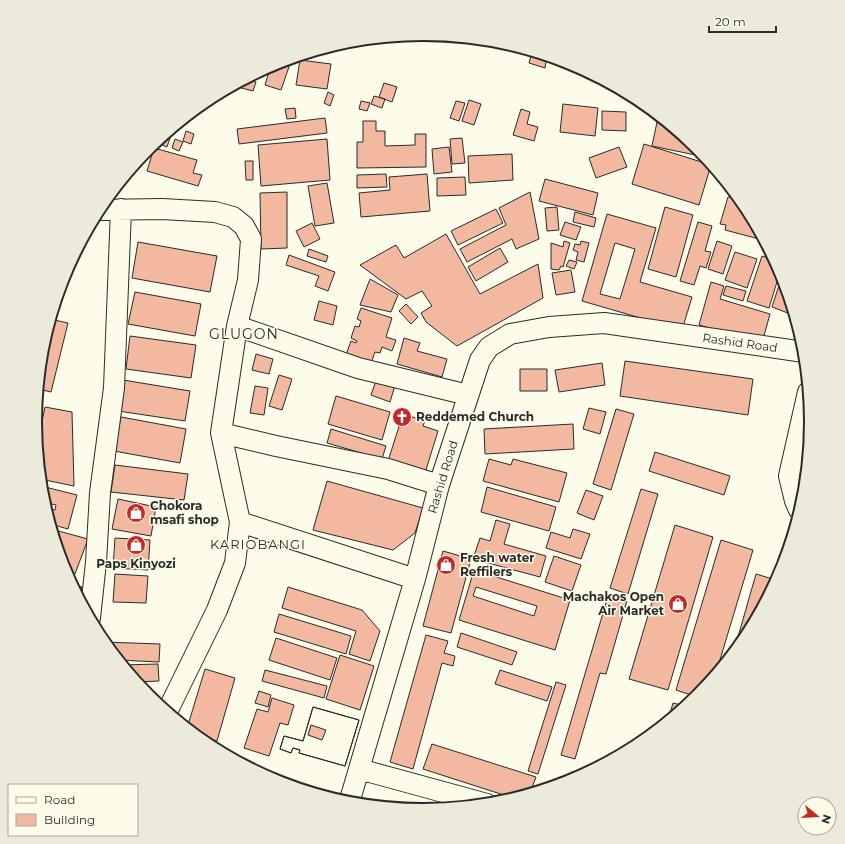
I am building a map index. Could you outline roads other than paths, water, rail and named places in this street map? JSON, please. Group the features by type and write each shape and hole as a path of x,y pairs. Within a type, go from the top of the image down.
{"street":[{"path":"91,609 96,562 100,493 114,388 121,209"},
{"path":"106,210 162,209 215,212 233,217 244,226 252,239 248,280 237,326 222,433 240,522 235,563 217,610 170,707"},
{"name":"Rashid Road","path":"351,796 415,579 439,484 480,360 490,347 510,334 549,327 604,323 796,351"},
{"path":"237,326 358,368 468,395"},
{"path":"795,501 790,476 804,418"},
{"path":"222,433 276,446 388,469 439,484"},
{"path":"240,522 415,579"},
{"path":"359,769 472,800"}],"place":[{"name":"Reddemed Church","path":"402,417"},
{"name":"Chokora msafi shop","path":"136,513"},
{"name":"Paps Kinyozi","path":"136,545"},
{"name":"Fresh water Reffilers","path":"446,565"},
{"name":"Machakos Open Air Market","path":"678,604"}],"district":[{"name":"GLUGON","path":"244,334"},
{"name":"KARIOBANGI","path":"258,544"}]}
